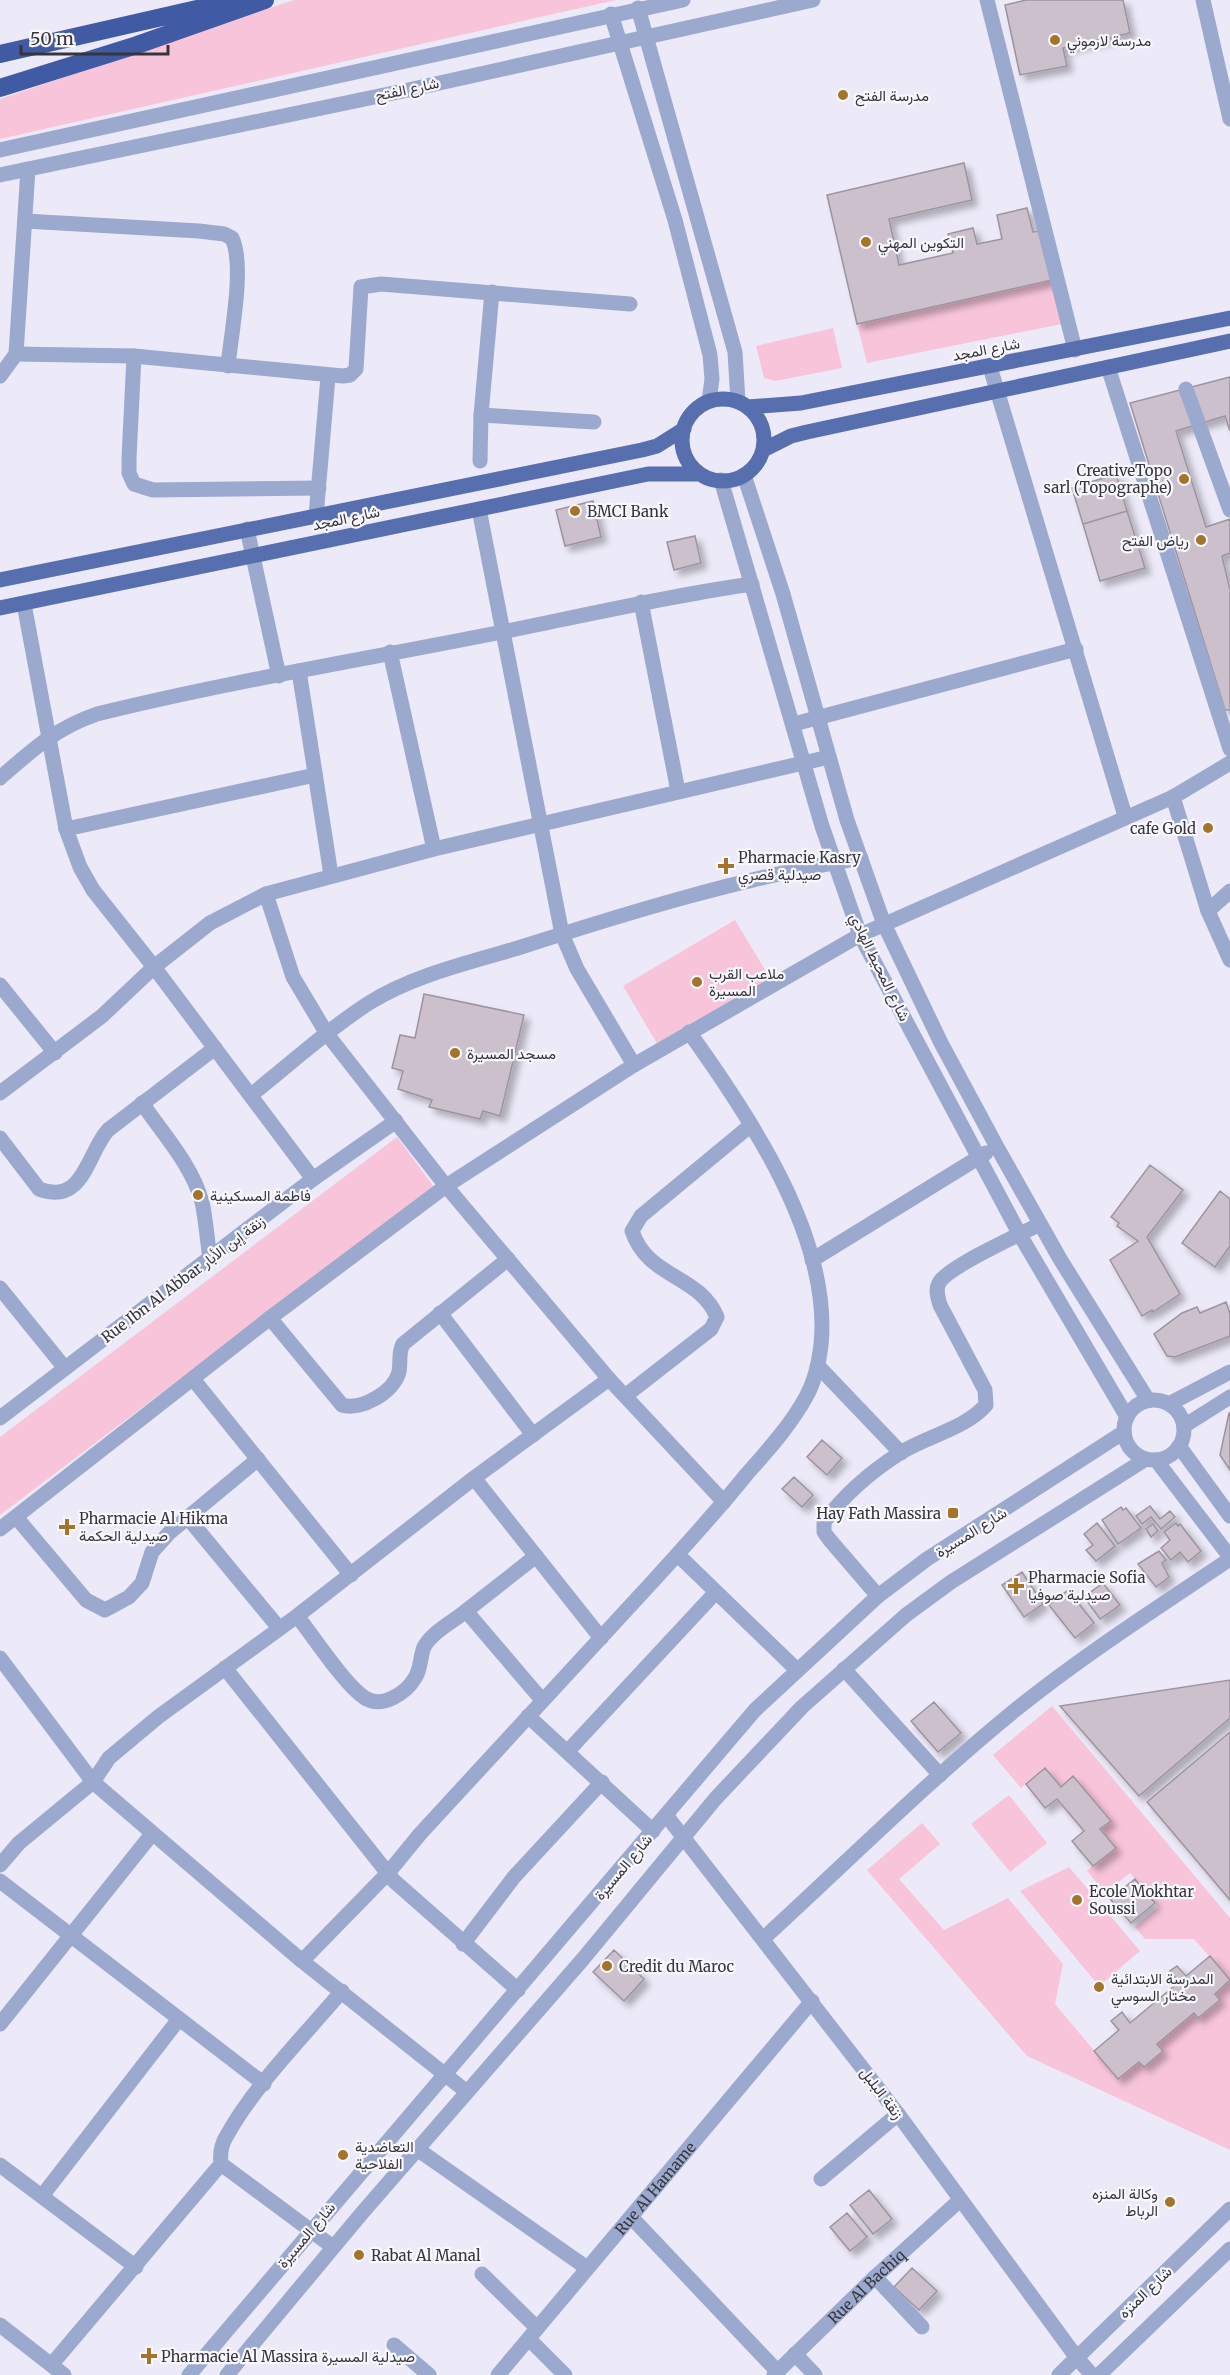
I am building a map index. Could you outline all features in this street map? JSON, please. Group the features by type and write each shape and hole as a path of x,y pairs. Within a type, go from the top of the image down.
{"highway":[{"path":"0,54 239,0"},
{"path":"0,88 137,45 265,0"}],"main road":[{"name":"شارع المجد","path":"743,405 801,403 1230,318"},
{"path":"763,450 791,436 807,432 1230,341"},
{"path":"709,401 743,405 757,417 763,430 763,450 759,460 744,475 721,480 700,474 685,455 682,442 689,417 709,401"},
{"name":"شارع المجد","path":"0,580 642,450 657,446 684,429"},
{"name":"شارع المجد","path":"0,608 648,474 700,474"}],"street":[{"name":"شارع الفتح","path":"0,150 638,8 683,0"},
{"name":"شارع الفتح","path":"0,175 813,0"},
{"path":"987,0 1075,350"},
{"path":"1203,0 1230,119"},
{"path":"638,8 735,352 743,405"},
{"path":"611,14 675,220 710,356 712,379 709,401"},
{"path":"0,376 16,354 28,169"},
{"path":"25,221 199,231 224,234 232,238 237,249 238,267 228,366"},
{"path":"16,354 134,356 328,377 350,375 356,369 360,287 381,284 630,304"},
{"path":"480,461 481,415 492,292"},
{"path":"134,356 129,458 129,473 134,484 153,490 285,491 320,488"},
{"path":"990,367 1125,816"},
{"path":"1108,367 1230,749"},
{"path":"316,516 328,377"},
{"path":"1186,389 1230,510"},
{"path":"481,415 594,422"},
{"name":"شارع المحيط الهادي","path":"744,475 783,594 829,757 884,924 941,1043 997,1147 1100,1327 1148,1400"},
{"name":"شارع المحيط الهادي","path":"721,480 834,863 860,935 978,1158 1125,1424"},
{"path":"479,509 561,934 577,969 634,1065"},
{"path":"247,530 279,676"},
{"path":"2,773 49,736 70,723 97,714 641,602 752,584"},
{"path":"641,602 678,791"},
{"path":"24,604 66,829 80,867 93,890 154,967 313,1179"},
{"path":"794,724 1076,649"},
{"path":"390,652 434,849"},
{"path":"298,671 331,875"},
{"path":"0,1093 102,1016 154,967 210,923 266,894 434,849 829,757"},
{"path":"0,1529 270,1318 446,1186 634,1065 860,935 1125,816 1173,797 1230,763"},
{"path":"66,829 315,775"},
{"path":"1173,797 1208,911 1230,960"},
{"path":"251,1095 327,1034 369,1004 399,987 561,934 689,897 861,858"},
{"path":"1208,911 1230,891"},
{"path":"266,894 293,977 304,1000 327,1034 446,1186 609,1379 724,1502"},
{"path":"0,985 55,1053"},
{"path":"302,1960 388,1873 542,1700 678,1555 790,1423 808,1394 818,1366 821,1341 820,1315 812,1260 793,1208 751,1125 733,1093 689,1032"},
{"path":"0,1138 39,1188 48,1192 58,1191 81,1179 87,1171 99,1140 142,1103 215,1048"},
{"path":"142,1103 185,1165 196,1186 202,1204 210,1258"},
{"name":"Rue Ibn Al Abbar زنقة إبن الأبار","path":"0,1418 313,1179 396,1121"},
{"path":"626,1396 711,1329 717,1317 710,1301 697,1289 653,1265 636,1242 632,1231 641,1216 751,1125"},
{"path":"812,1260 997,1147"},
{"path":"878,1596 829,1539 823,1527 830,1515 858,1485 901,1453 968,1419 986,1405 985,1390 936,1293 939,1283 946,1275 1040,1224"},
{"path":"270,1318 331,1394 342,1405 350,1407 369,1402 396,1378 399,1371 399,1350 403,1344 508,1259"},
{"path":"0,1288 64,1367"},
{"path":"441,1312 533,1435"},
{"path":"818,1366 901,1453"},
{"path":"1169,1404 1230,1372"},
{"path":"193,1379 351,1575"},
{"path":"0,1865 19,1843 93,1782 109,1758 124,1745 351,1575 474,1478 609,1379"},
{"path":"1184,1426 1230,1397"},
{"path":"764,1938 940,1775 1015,1711 1091,1653 1230,1558 1151,1459 1131,1449 1125,1424 1136,1406 1148,1400 1169,1404 1179,1413 1184,1426 1179,1446 1166,1457 1151,1459"},
{"name":"شارع المسيرة","path":"189,2375 310,2230 518,1990 755,1710 878,1596 927,1559 1125,1424"},
{"path":"1179,1446 1230,1516"},
{"name":"شارع المسيرة","path":"227,2375 333,2247 755,1754 844,1669 906,1615 951,1582 1151,1459"},
{"path":"16,1517 86,1600 105,1610 129,1597 142,1583 152,1551 258,1460"},
{"path":"474,1478 601,1638"},
{"path":"188,1518 279,1628"},
{"path":"678,1555 796,1670"},
{"path":"297,1616 354,1688 365,1698 376,1703 389,1700 405,1690 416,1677 425,1646 536,1556"},
{"path":"568,1751 716,1592"},
{"path":"466,1611 542,1700"},
{"path":"0,1658 93,1782 302,1960 467,2092"},
{"path":"225,1668 388,1873 463,1944 518,1990"},
{"path":"844,1669 940,1775"},
{"path":"528,1716 653,1831"},
{"path":"463,1944 514,1877 602,1782"},
{"name":"زنقة البلبل","path":"666,1815 685,1836 898,2114 1077,2358 1092,2375"},
{"path":"0,2024 152,1834"},
{"path":"0,1881 264,2084"},
{"path":"0,2325 57,2371 136,2267 221,2164 225,2138 264,2084 342,1991"},
{"name":"Rue Al Hamame","path":"498,2375 812,2001"},
{"path":"42,2196 178,2019"},
{"path":"821,2179 898,2114"},
{"path":"417,2149 587,2268"},
{"path":"221,2164 333,2247"},
{"path":"0,2165 136,2267"},
{"name":"Rue Al Bachiq","path":"776,2373 875,2277 960,2200"},
{"name":"شارع المنزه","path":"1059,2375 1230,2209"},
{"path":"632,2218 776,2373"},
{"name":"شارع المنزه","path":"1099,2375 1230,2249"},
{"path":"482,2274 533,2333 565,2375"},
{"path":"875,2277 922,2327"},
{"path":"394,2345 429,2375"},
{"path":"795,2354 815,2375"}],"shaded area":[{"path":"294,0 616,0 0,139 0,99"},
{"path":"1052,280 1062,324 867,363 857,324"},
{"path":"833,328 842,368 775,381 764,378 756,346"},
{"name":"ملاعب القرب المسيرة","path":"735,920 770,978 658,1045 623,986"},
{"path":"397,1137 434,1187 0,1515 0,1437"},
{"path":"1052,1706 1230,1918 1230,1980 1194,1939 1145,1939 1135,1927 1158,1907 1130,1873 1105,1893 1087,1871 1115,1847 1100,1829 1110,1821 1073,1776 1061,1787 1045,1768 1021,1788 993,1755"},
{"path":"1009,1795 1047,1843 1010,1872 971,1824"},
{"path":"922,1823 940,1844 899,1879 944,1930 1008,1898 1063,1964 1055,2004 1118,2079 1139,2062 1144,2067 1163,2051 1157,2044 1194,2013 1198,2018 1220,2001 1215,1994 1230,1981 1230,2150 1027,2056 867,1870"},
{"path":"1069,1867 1140,1951 1099,1986 1020,1891"}],"building":[{"name":"مدرسة لارموني","path":"1026,0 1123,0 1130,33 1063,48 1067,66 1020,75 1005,5"},
{"name":"التكوين المهني","path":"964,163 972,200 889,219 899,265 953,253 948,234 973,228 977,244 1002,239 997,215 1027,208 1033,232 1040,231 1052,280 857,324 827,195"},
{"name":"رياض الفتح","path":"1230,377 1230,431 1225,416 1176,431 1206,527 1230,519 1230,553 1222,556 1230,590 1230,710 1225,710 1130,403"},
{"path":"1116,474 1127,511 1083,524 1072,488"},
{"path":"593,501 601,537 565,546 556,510"},
{"path":"1127,511 1145,568 1100,581 1083,524"},
{"path":"695,536 701,563 674,570 667,542"},
{"name":"مسجد المسيرة","path":"424,994 524,1015 500,1116 483,1111 480,1119 429,1107 432,1100 398,1089 403,1071 392,1068 400,1035 415,1038"},
{"path":"1150,1165 1183,1190 1147,1237 1180,1294 1153,1312 1152,1310 1142,1316 1110,1260 1138,1241 1117,1226 1119,1223 1111,1217"},
{"path":"1220,1191 1230,1199 1230,1246 1215,1267 1182,1243"},
{"path":"1226,1302 1230,1314 1230,1336 1175,1357 1167,1356 1154,1334 1182,1313 1197,1307 1200,1313"},
{"path":"1230,1413 1230,1470 1220,1455"},
{"path":"822,1440 842,1458 827,1475 807,1457"},
{"path":"794,1477 813,1495 802,1507 782,1489"},
{"path":"1150,1506 1160,1519 1170,1511 1175,1517 1161,1529 1151,1517 1142,1524 1136,1516"},
{"path":"1121,1507 1123,1510 1126,1508 1141,1528 1118,1544 1102,1520"},
{"path":"1097,1523 1115,1546 1096,1561 1086,1550 1093,1545 1084,1534"},
{"path":"1176,1523 1178,1526 1180,1524 1201,1551 1188,1562 1180,1552 1171,1560 1161,1548 1170,1540 1164,1532"},
{"path":"1153,1524 1158,1531 1151,1537 1146,1529"},
{"path":"1159,1551 1166,1560 1162,1563 1169,1577 1156,1587 1138,1564"},
{"path":"1022,1572 1043,1604 1024,1617 1002,1585"},
{"path":"1103,1583 1120,1605 1100,1619 1084,1597"},
{"path":"1068,1590 1094,1623 1075,1638 1049,1605"},
{"path":"1230,1680 1230,1718 1139,1796 1060,1706"},
{"path":"934,1702 961,1733 938,1752 911,1721"},
{"path":"1230,1732 1230,1900 1147,1802"},
{"path":"1045,1768 1061,1787 1073,1776 1111,1821 1100,1829 1116,1848 1093,1866 1072,1841 1084,1831 1057,1799 1045,1808 1026,1784"},
{"path":"1135,1879 1155,1903 1131,1923 1110,1899"},
{"path":"614,1950 644,1979 624,2001 593,1972"},
{"path":"1210,1956 1230,1980 1215,1994 1220,2000 1198,2018 1194,2013 1157,2044 1163,2051 1144,2067 1139,2062 1118,2079 1094,2051 1119,2030 1111,2021 1122,2012 1130,2023 1179,1982 1170,1971 1177,1966 1186,1976"},
{"path":"869,2190 892,2219 873,2234 850,2205"},
{"path":"847,2213 867,2237 850,2251 830,2227"},
{"path":"912,2268 937,2291 919,2310 894,2287"}],"place":[{"name":"مدرسة لارموني","path":"1055,40"},
{"name":"مدرسة الفتح","path":"843,95"},
{"name":"التكوين المهني","path":"866,242"},
{"name":"CreativeTopo sarl (Topographe)","path":"1184,479"},
{"name":"BMCI Bank","path":"575,511"},
{"name":"رياض الفتح","path":"1201,540"},
{"name":"cafe Gold","path":"1208,828"},
{"name":"Pharmacie Kasry صيدلية قصري","path":"726,866"},
{"name":"ملاعب القرب المسيرة","path":"697,982"},
{"name":"مسجد المسيرة","path":"455,1053"},
{"name":"فاطمة المسكينية","path":"198,1195"},
{"name":"Hay Fath Massira","path":"953,1513"},
{"name":"Pharmacie Al Hikma صيدلية الحكمة","path":"67,1527"},
{"name":"Pharmacie Sofia صيدلية صوفيا","path":"1016,1586"},
{"name":"Ecole Mokhtar Soussi","path":"1077,1900"},
{"name":"Credit du Maroc","path":"607,1966"},
{"name":"المدرسة الابتدائية مختار السوسي","path":"1099,1987"},
{"name":"التعاضدية الفلاحية","path":"343,2155"},
{"name":"وكالة المنزه الرباط","path":"1170,2202"},
{"name":"Rabat Al Manal","path":"359,2255"},
{"name":"Pharmacie Al Massira صيدلية المسيرة","path":"149,2356"}]}
